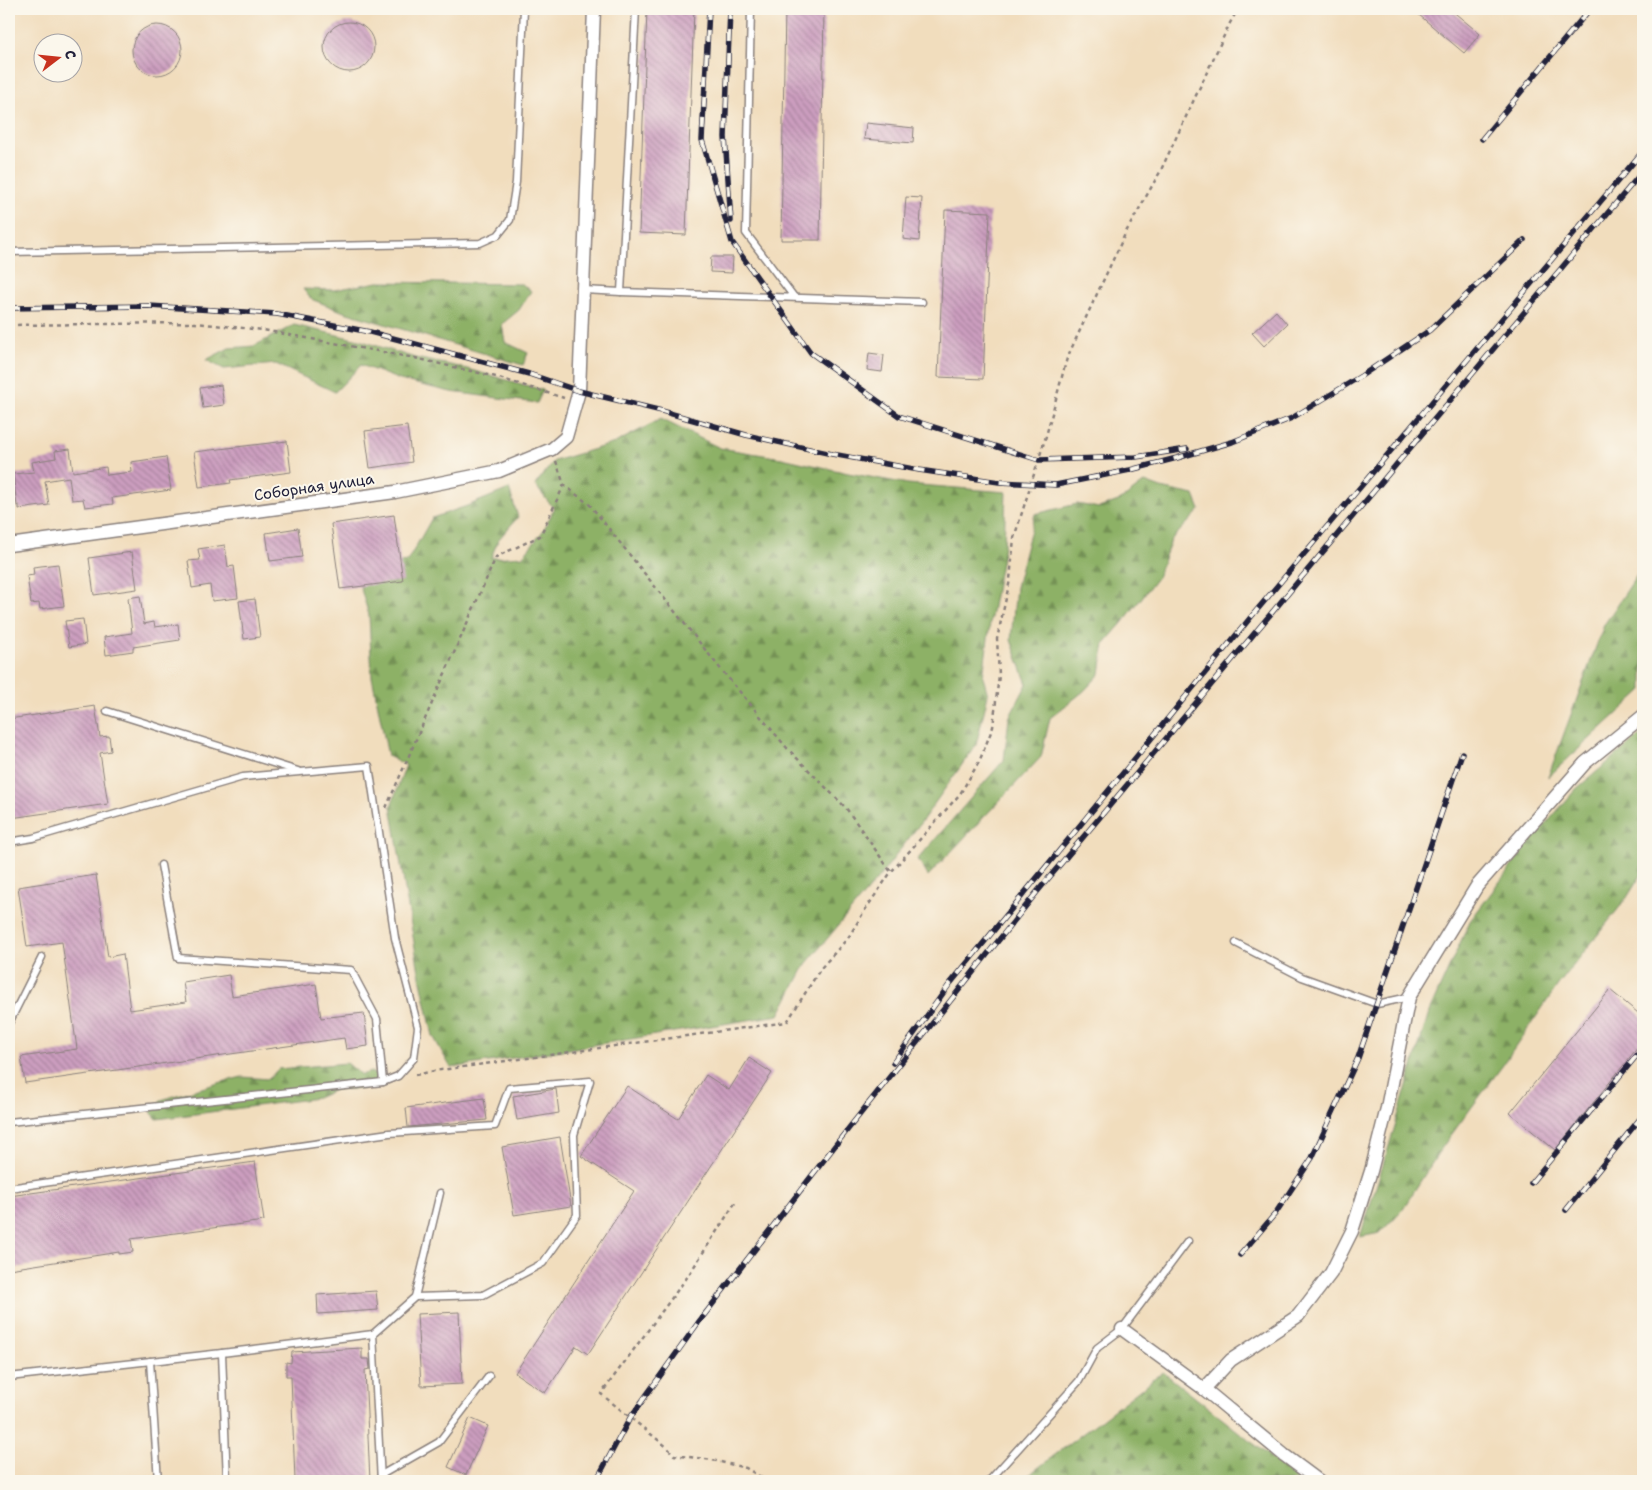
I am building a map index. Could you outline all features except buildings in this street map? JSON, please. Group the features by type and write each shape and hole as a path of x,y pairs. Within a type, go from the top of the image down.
{"street":[{"name":"Соборная улица","path":"9,545 394,492 500,471 552,449 566,437 578,396 594,9"},
{"path":"1204,1390 1231,1360 1298,1316 1331,1273 1352,1231 1372,1172 1409,997 1477,886 1584,763 1643,716"},
{"path":"1122,1329 1204,1390 1319,1481"}],"lane":[{"path":"9,252 480,244 498,235 510,220 516,182 524,9"},
{"path":"621,292 636,9"},
{"path":"751,9 746,233 794,297"},
{"path":"583,290 922,302"},
{"path":"107,711 301,772"},
{"path":"9,842 33,838 243,777 369,766 395,938 418,1027 414,1058 398,1076 383,1082 9,1122"},
{"path":"161,865 178,958 351,970 377,1019 383,1082"},
{"path":"1236,943 1302,978 1377,1004 1409,997"},
{"path":"9,1023 42,957"},
{"path":"9,1188 389,1133 495,1126 508,1088 590,1081 574,1135 577,1214 543,1263 483,1295 415,1297"},
{"path":"9,1377 373,1334 415,1297 440,1193"},
{"path":"989,1481 1079,1381 1097,1348 1122,1329 1188,1241"},
{"path":"373,1334 381,1478 439,1442 489,1376"},
{"path":"222,1353 227,1481"},
{"path":"150,1361 158,1481"}],"path":[{"path":"408,1076 787,1022 821,968 848,938 891,872 960,794 979,762 993,727 999,675 997,639 1010,580 1014,538 1046,436 1067,358 1126,232 1160,172 1238,9"},
{"path":"9,326 195,323 263,330 415,358 578,396"},
{"path":"552,449 564,485 590,505 719,668 775,734 846,808 891,872"},
{"path":"378,828 496,557 540,536 564,485"},
{"path":"735,1203 688,1276 601,1394 674,1455 712,1460 746,1468 767,1481"}],"green space":[{"path":"378,282 522,284 531,291 519,310 502,324 505,342 528,353 523,365 344,312 311,299 303,289 334,290"},
{"path":"294,325 359,340 415,358 460,367 543,390 537,403 451,392 400,380 361,365 335,392 276,364 224,369 206,360 229,348 254,346"},
{"path":"661,419 720,448 782,458 908,484 1006,492 1004,546 990,623 983,677 988,695 976,745 884,871 806,964 779,1015 451,1068 433,1036 419,972 391,806 406,765 388,756 372,677 369,615 360,586 375,566 407,562 432,518 509,489 518,517 498,540 491,558 523,556 543,531 554,509 535,485 554,461 615,443"},
{"path":"1145,482 1161,488 1194,495 1200,510 1171,540 1157,578 1104,644 1100,674 1084,691 1050,718 1041,757 928,876 918,859 1004,760 1009,718 1027,684 1011,640 1016,587 1035,514 1077,504 1099,508 1121,500"},
{"path":"1643,566 1643,690 1548,777 1604,625"},
{"path":"1643,733 1643,872 1626,899 1558,985 1503,1065 1443,1146 1402,1210 1380,1233 1360,1237 1429,1012 1470,921 1526,847 1576,789"},
{"path":"347,1063 361,1075 371,1072 379,1077 364,1089 337,1089 317,1098 157,1119 151,1112 161,1100 242,1077 269,1079 278,1069"},
{"path":"1163,1372 1301,1481 1021,1481"}],"railway":[{"path":"709,9 702,140 732,242 811,353 899,416 1039,460 1136,457 1187,449"},
{"path":"730,9 725,137 731,221"},
{"path":"1482,139 1590,9"},
{"path":"893,1063 949,985 1251,617 1643,151"},
{"path":"596,1481 630,1418 698,1323 837,1143 1037,892 1643,171"},
{"path":"9,308 149,306 277,314 370,332 529,374 579,391 662,411 746,435 832,454 999,482 1056,485 1177,458 1232,442 1292,418 1361,376 1430,330 1524,240"},
{"path":"1240,1255 1275,1214 1312,1158 1358,1058 1462,753"},
{"path":"1531,1183 1643,1048"},
{"path":"1566,1210 1643,1115"}]}
